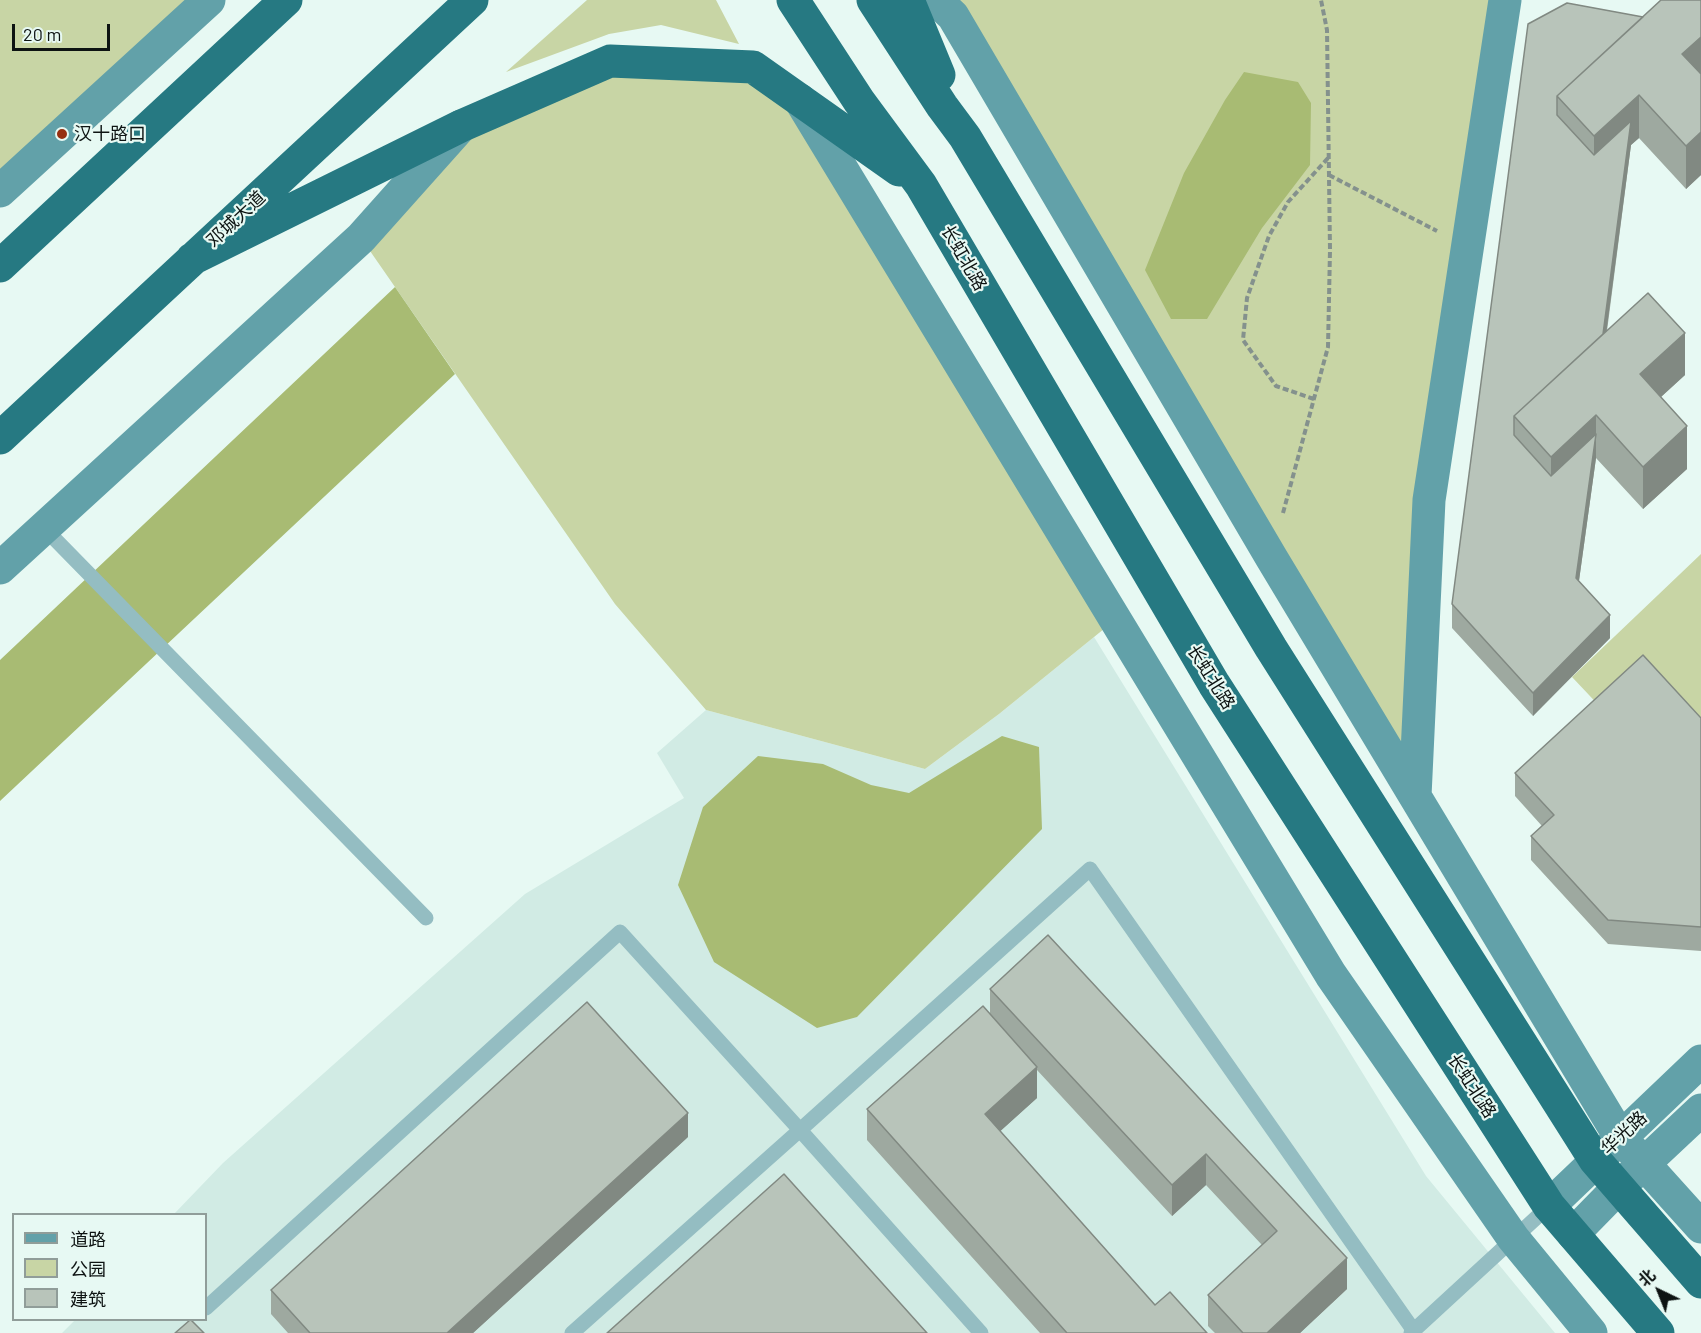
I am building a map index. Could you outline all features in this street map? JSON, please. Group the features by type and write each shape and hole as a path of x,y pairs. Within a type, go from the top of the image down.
{"highway":[{"name":"邓城大道","path":"0,438 472,0"},
{"name":"长虹北路","path":"794,0 859,101 921,185 1214,684 1549,1206 1658,1333"},
{"path":"873,0 965,137 1271,648 1596,1160 1701,1282"},
{"path":"908,0 965,137"},
{"path":"0,266 284,2"},
{"path":"192,259 461,126 610,61 753,67 921,185"}],"street":[{"path":"0,191 209,0"},
{"path":"936,0 953,16 1271,557 1620,1137 1701,1227"},
{"path":"1415,796 1429,500 1505,0"},
{"path":"800,100 1331,975 1513,1238 1591,1333"},
{"path":"0,568 361,238 461,126"},
{"name":"华光路","path":"1549,1206 1701,1061"},
{"name":"华光路","path":"1573,1234 1701,1110"}],"lane":[{"path":"44,528 426,918"},
{"path":"572,1333 1090,869 1412,1332 1549,1206"},
{"path":"207,1307 620,932 981,1333"}],"path":[{"path":"1271,557 1328,347 1327,30 1321,0"},
{"path":"1314,399 1276,386 1243,340 1247,298 1269,236 1288,202 1329,156"},
{"path":"1329,176 1467,246"}],"shaded area":[{"path":"1094,637 1426,1176 1555,1333 62,1333 74,1321 207,1321 207,1213 175,1213 223,1163 525,894 684,798 657,753 706,710 925,769 999,714"}],"green space":[{"path":"0,0 209,0 0,191"},
{"path":"587,0 716,0 739,44 661,25 609,34 506,72"},
{"path":"936,0 1505,0 1429,500 1415,796"},
{"path":"610,61 753,67 800,100 1115,620 999,714 925,769 706,710 615,604 361,238 461,126"},
{"path":"1244,72 1298,82 1311,103 1310,165 1262,228 1207,319 1171,319 1145,270 1184,173 1225,100"},
{"path":"395,287 455,374 0,801 0,660"},
{"path":"1701,554 1701,742 1606,713 1572,677"},
{"path":"1002,736 1039,747 1042,829 857,1017 817,1028 714,962 678,885 703,807 758,756 823,764 871,785 909,793"}],"building":[{"path":"1661,0 1701,0 1701,37 1682,54 1701,74 1701,132 1686,146 1639,95 1594,136 1557,96"},
{"path":"1567,3 1643,17 1557,96 1557,115 1594,155 1631,121 1603,334 1514,416 1514,435 1551,476 1596,434 1576,578 1610,615 1533,693 1452,604 1528,24"},
{"path":"1648,293 1685,333 1640,374 1687,426 1643,467 1596,415 1551,457 1514,416"},
{"path":"1643,655 1701,718 1701,927 1608,920 1531,836 1554,815 1515,773"},
{"path":"1048,935 1347,1258 1267,1333 1243,1333 1208,1295 1277,1231 1206,1154 1172,1185 990,989"},
{"path":"587,1002 688,1113 447,1333 310,1333 271,1290"},
{"path":"983,1006 1037,1067 985,1114 1155,1305 1170,1292 1207,1333 1067,1333 867,1109"},
{"path":"784,1174 927,1333 607,1333"},
{"path":"189,1321 192,1321 204,1333 175,1333"}],"place":[{"name":"汉十路口","path":"62,134"}]}
